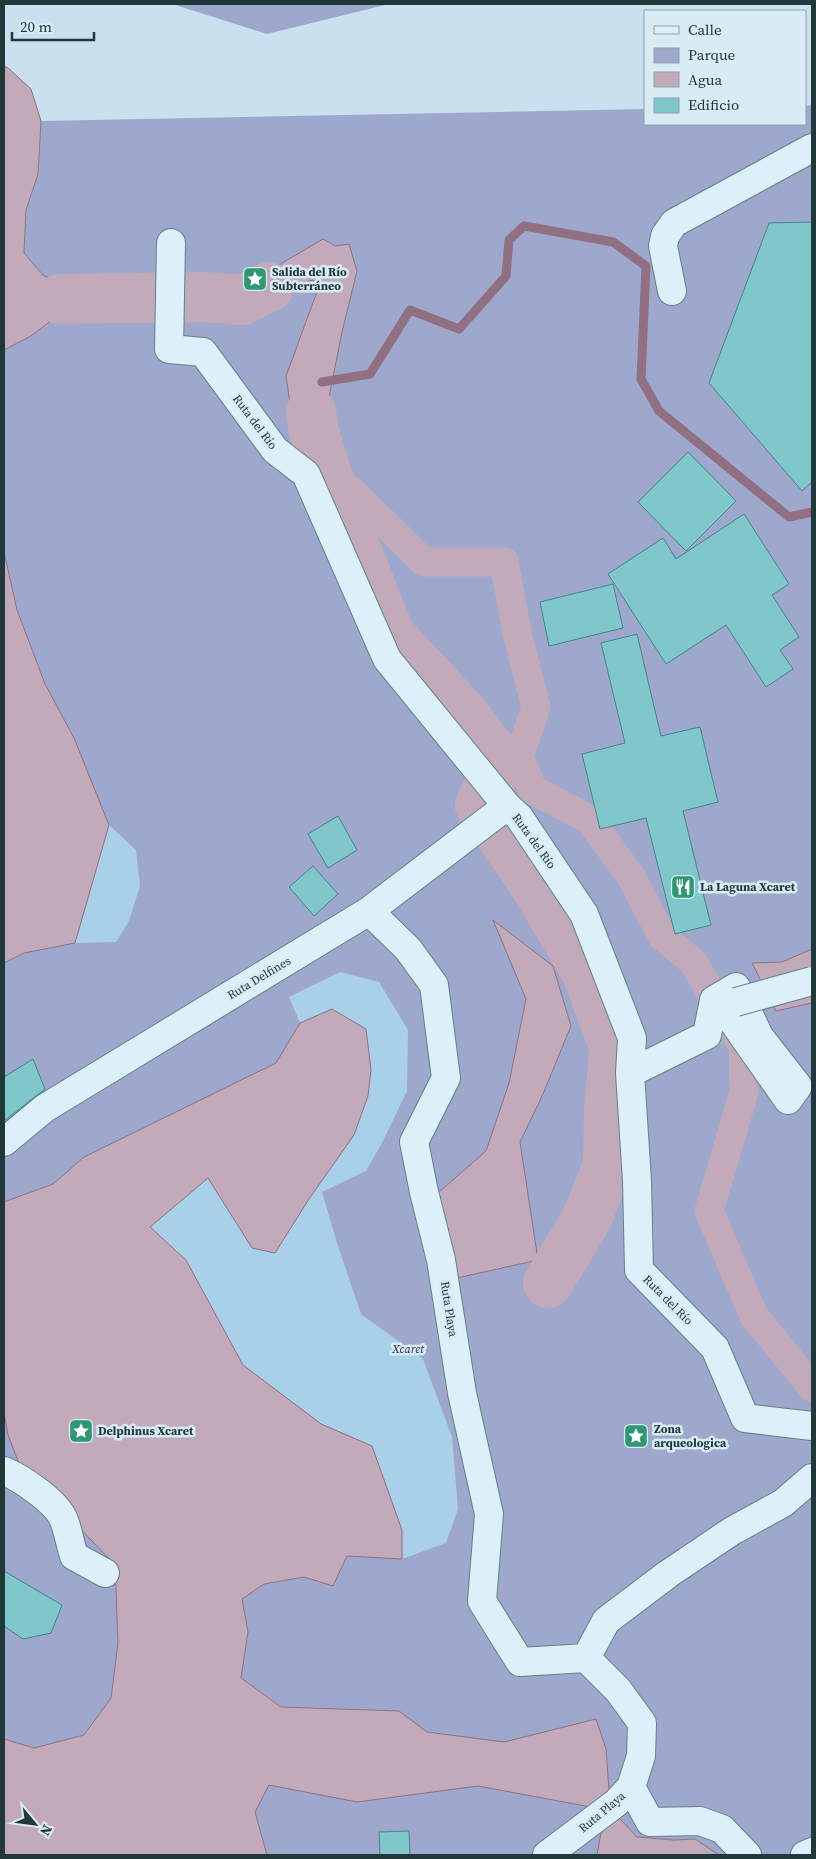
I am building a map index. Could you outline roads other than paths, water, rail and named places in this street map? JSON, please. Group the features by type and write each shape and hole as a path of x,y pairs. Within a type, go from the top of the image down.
{"street":[{"path":"672,291 663,246 665,236 674,223 812,148"},
{"name":"Ruta del Río","path":"171,243 169,348 203,352 275,450 306,474 387,659 507,806 519,817 584,914 632,1038 630,1073 637,1181 639,1270 715,1348 745,1418 812,1426"},
{"name":"Ruta Delfines","path":"4,1142 45,1108 369,911 507,806"},
{"name":"Ruta Playa","path":"369,911 408,949 434,985 446,1078 414,1142 424,1192 442,1260 462,1393 489,1514 482,1601 520,1662 586,1658 618,1690 642,1723 641,1756 616,1802 547,1855"},
{"path":"630,1073 707,1035 714,1000 736,987 759,1036 798,1086 788,1100 729,1016 736,1002 812,981"},
{"path":"4,1471 21,1480 46,1498 62,1517 74,1556 105,1573"},
{"path":"586,1658 606,1621 668,1574 732,1530 783,1504 812,1478"},
{"path":"616,1802 650,1822 700,1821 722,1829 747,1855"},
{"path":"805,1855 812,1852"}],"water":[{"path":"4,67 7,67 31,89 41,121 38,174 26,210 24,253 43,275 60,283 60,314 31,336 4,350"},
{"path":"323,239 335,246 349,244 357,271 342,332 325,417 349,462 328,478 306,449 290,403 286,376 318,289 313,280 294,285 274,304 241,314 200,313 206,281 227,288 255,279"},
{"path":"4,552 17,610 45,684 74,738 109,825 75,943 24,953 4,963"},
{"path":"493,920 553,966 571,1026 543,1094 520,1142 538,1260 448,1280 430,1200 486,1151 509,1083 526,999"},
{"path":"812,949 812,967 761,981 752,963 782,962"},
{"path":"812,987 812,1003 776,1011 770,1000"},
{"path":"332,1009 366,1029 371,1070 368,1096 354,1135 309,1199 275,1253 252,1248 208,1178 150,1227 186,1260 243,1365 321,1424 372,1446 402,1530 402,1559 347,1556 333,1586 304,1577 264,1584 242,1599 248,1632 241,1678 281,1707 399,1711 427,1732 504,1742 596,1719 606,1749 609,1790 596,1808 478,1786 357,1802 269,1785 255,1812 267,1855 4,1855 4,1739 34,1748 84,1735 111,1698 118,1643 115,1565 20,1466 8,1435 4,1413 4,1202 53,1184 84,1157 276,1063 300,1023"},
{"path":"619,1818 637,1837 674,1840 695,1839 719,1855 597,1855 603,1822"}],"waterway":[{"path":"322,382 370,374 410,310 459,329 506,276 509,240 524,226 613,242 646,266 641,379 659,411 789,517 812,512"},
{"path":"60,299 203,297 242,300 269,287"},
{"path":"311,412 314,432 328,478 390,635 462,712 491,750 497,767 480,805 537,888 587,973 615,1049 609,1106 608,1165 587,1218 548,1283"},
{"path":"328,478 352,491 424,562 504,562 518,637 536,707 519,757 533,790 589,819 632,878 662,936 693,962 743,1046 744,1092 709,1211 754,1316 812,1387"}],"place":[{"name":"Salida del Río Subterráneo","path":"255,279"},
{"name":"La Laguna Xcaret","path":"683,887"},
{"name":"Delphinus Xcaret","path":"81,1431"},
{"name":"Zona arqueologica","path":"636,1436"}],"park label":[{"name":"Xcaret","path":"408,1349"}]}
